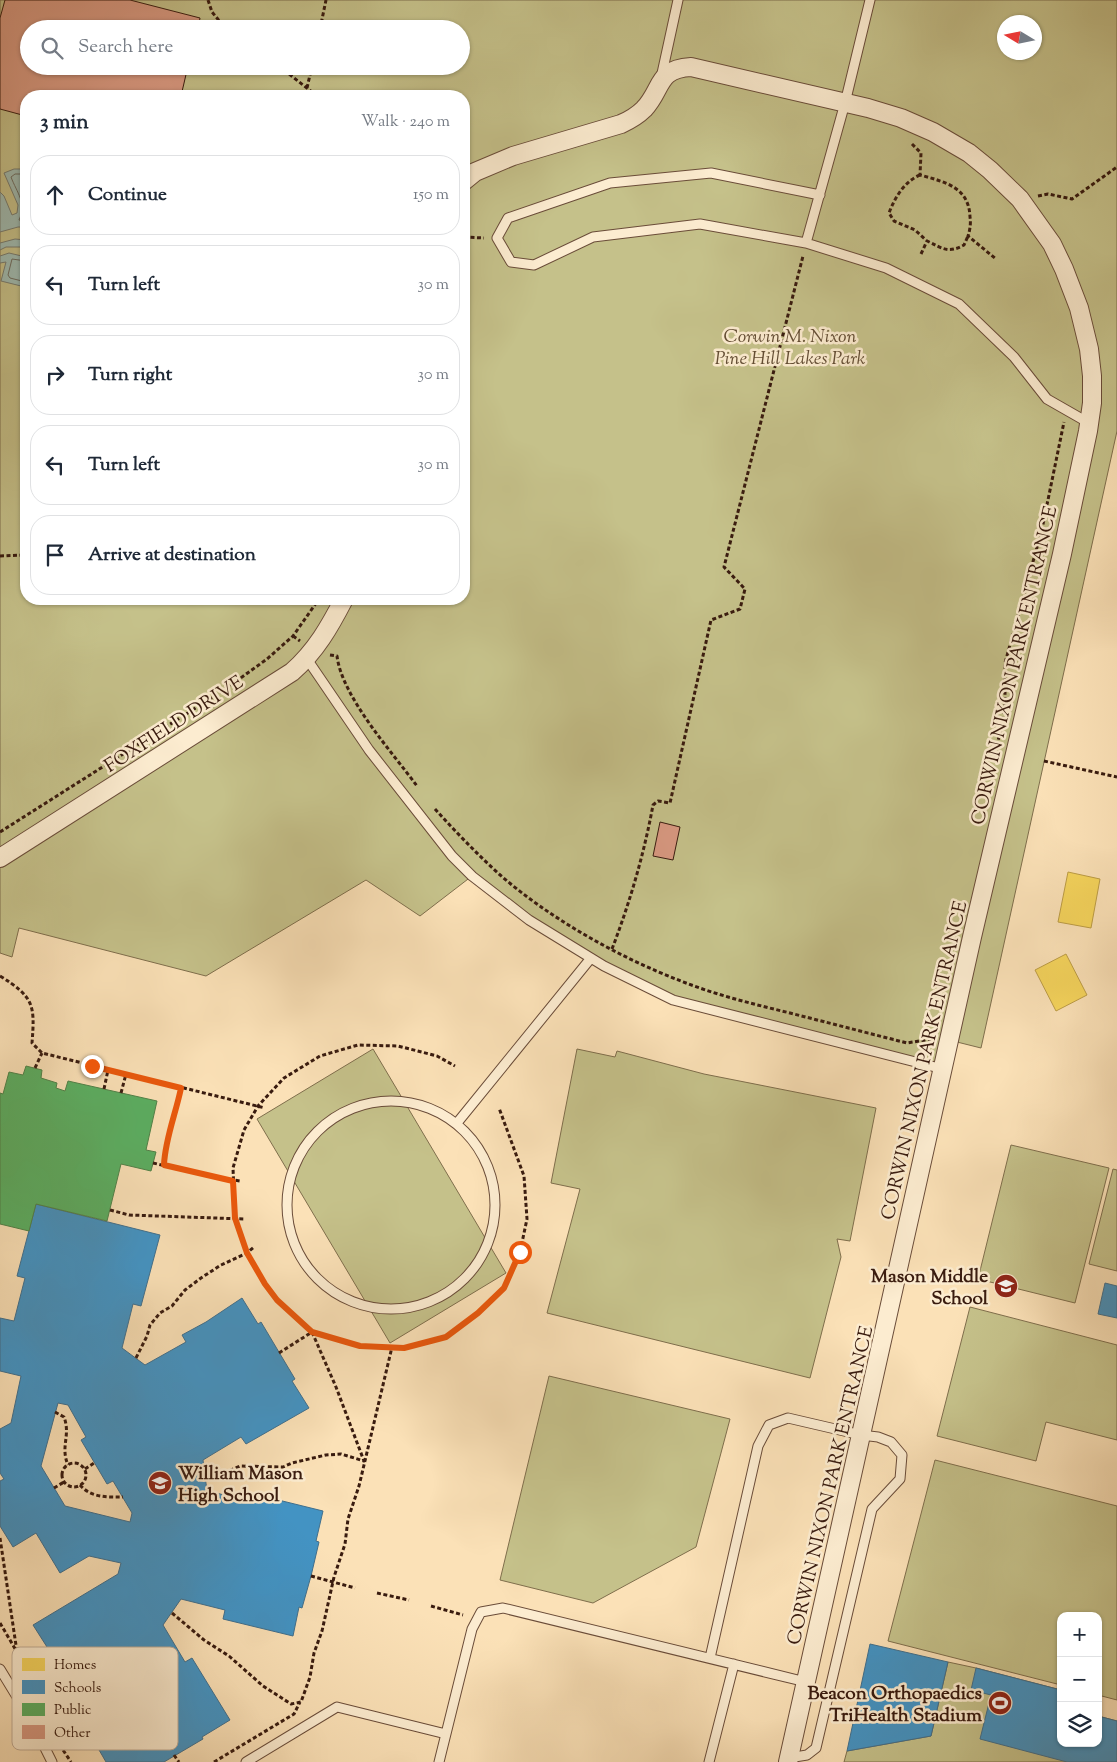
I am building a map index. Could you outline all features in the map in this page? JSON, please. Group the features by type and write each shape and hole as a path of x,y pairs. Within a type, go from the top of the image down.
{"street":[{"name":"CORWIN NIXON PARK ENTRANCE","path":"470,176 475,172 513,156 621,124 634,117 646,107 660,82 668,73 678,68 691,67 845,103 908,121 933,132 976,159 1020,200 1052,244 1064,269 1079,308 1089,349 1092,403 1060,564 943,1069 789,1760"},
{"name":"FOXFIELD DRIVE","path":"0,858 292,672 307,659 325,634 341,605"}],"lane":[{"path":"660,82 678,0"},
{"path":"806,244 845,103 870,0"},
{"path":"820,196 711,173 610,183 508,218 498,238 511,262 534,264 593,237 700,224 806,244 886,268 959,304 1014,356 1047,399 1089,423"},
{"path":"307,659 368,750 459,862 472,876 530,920 604,966 673,1000 943,1069"},
{"path":"457,1123 591,958"},
{"path":"395,1099 428,1106 457,1123 478,1147 492,1176 496,1208 490,1239 474,1268 452,1290 423,1305 391,1310 360,1305 331,1291 306,1268 291,1238 286,1204 291,1171 307,1141 331,1118 362,1104 386,1100 395,1099"},
{"path":"710,1658 758,1446 769,1425 788,1418 861,1435 878,1436 891,1442 902,1455 900,1479 872,1509 816,1748 808,1754 789,1760"},
{"path":"440,1762 472,1629 481,1612 503,1608 806,1682"},
{"path":"709,1762 734,1664"},
{"path":"0,1670 12,1689"},
{"path":"246,1762 337,1707 446,1734"},
{"path":"46,1750 52,1762"}],"path":[{"path":"208,0 212,12 219,20"},
{"path":"322,20 326,0"},
{"path":"290,75 310,90"},
{"path":"307,88 310,75"},
{"path":"906,141 921,153 920,175"},
{"path":"1020,200 1048,194 1072,199 1117,167"},
{"path":"920,175 944,182 958,190 969,202 970,231 964,245 953,250 939,248 914,230 894,221 890,213 905,184 910,179 920,175"},
{"path":"968,236 996,259"},
{"path":"470,237 498,238"},
{"path":"921,254 927,241"},
{"path":"608,956 628,906 648,836 653,805 658,801 670,803 711,620 740,609 745,588 724,568 806,244"},
{"path":"995,752 1004,707 1005,663 1042,529 1066,410"},
{"path":"0,556 20,555"},
{"path":"0,832 224,690 267,659 293,636 315,605"},
{"path":"331,655 337,656 343,680 362,712 420,790"},
{"path":"1044,761 1117,777"},
{"path":"430,804 466,843 500,875 538,904 599,943 680,981 735,999 907,1043 931,1040"},
{"path":"0,976 26,995 33,1010 32,1043 42,1053 265,1108"},
{"path":"929,1046 932,1031"},
{"path":"364,1461 312,1332 277,1300 265,1284 247,1253 235,1218 233,1168 244,1130 258,1106 284,1078 320,1056 358,1046 398,1046 437,1056 455,1066"},
{"path":"35,1068 42,1053"},
{"path":"104,1089 108,1070"},
{"path":"121,1093 126,1074"},
{"path":"164,1165 181,1088"},
{"path":"279,1353 312,1332 360,1346 404,1348 446,1337 478,1313 504,1288 520,1252 527,1219 524,1176 499,1108"},
{"path":"153,1163 240,1181"},
{"path":"110,1210 129,1215 244,1219"},
{"path":"136,1358 147,1336 150,1325 160,1313 172,1306 185,1290 201,1278 221,1265 247,1253 254,1247"},
{"path":"214,1762 294,1714 301,1702 310,1677 314,1654 345,1544 348,1519 359,1486 392,1347"},
{"path":"55,1412 64,1417 68,1427 64,1455 68,1465"},
{"path":"205,1476 218,1476 240,1466 283,1467 326,1455 341,1454 364,1461"},
{"path":"84,1469 94,1462"},
{"path":"71,1463 79,1464 84,1469 86,1476 80,1485 73,1487 64,1482 62,1474 65,1467 71,1463"},
{"path":"54,1488 64,1482"},
{"path":"80,1485 86,1491 96,1496 123,1497"},
{"path":"0,1538 16,1647"},
{"path":"311,1576 356,1588"},
{"path":"377,1593 409,1600"},
{"path":"431,1606 464,1615"},
{"path":"172,1613 204,1640 229,1656 263,1686 291,1704 301,1702"},
{"path":"0,1623 13,1647"},
{"path":"63,1750 71,1762"},
{"path":"174,1756 179,1762"}],"green space":[{"name":"Corwin M. Nixon Pine Hill Lakes Park","path":"0,0 1117,0 1117,431 981,1048 949,1040 943,1069 673,1000 604,966 472,876 420,916 366,880 206,976 19,928 12,957 0,953"},
{"path":"373,1049 506,1273 390,1343 257,1119"},
{"path":"577,1049 615,1057 617,1051 704,1074 876,1108 850,1241 837,1239 841,1257 810,1378 547,1313 580,1189 551,1183"},
{"path":"1011,1145 1109,1168 1075,1303 978,1279"},
{"path":"1113,1169 1117,1170 1117,1271 1089,1264"},
{"path":"970,1307 1117,1345 1117,1440 1046,1422 1036,1461 937,1436"},
{"path":"549,1376 730,1419 696,1547 593,1603 500,1580"},
{"path":"935,1460 1117,1506 1117,1700 1102,1696 1102,1612 1057,1612 1057,1684 888,1641"},
{"name":"Beacon Orthopaedics TriHealth Stadium","path":"948,1662 1057,1689 1057,1747 1102,1747 1102,1717 1117,1721 1117,1762 844,1762 847,1751 931,1736"}],"water":[{"path":"20,169 20,227 0,232 0,192 4,196 12,215 17,213 18,205 4,173"},
{"path":"20,239 20,247 6,247 0,250 0,243"},
{"path":"9,253 20,256 20,286 1,281 6,262 0,263 0,256"}],"building: Homes":[{"path":"1068,872 1100,879 1091,928 1058,922"},
{"path":"1066,954 1087,995 1056,1011 1035,970"}],"building: Schools":[{"name":"William Mason High School","path":"36,1204 160,1235 141,1306 133,1304 122,1348 145,1365 186,1342 182,1335 206,1322 242,1298 258,1324 261,1322 295,1379 292,1381 309,1408 246,1444 241,1437 203,1460 207,1491 251,1501 254,1494 323,1511 316,1541 319,1542 311,1576 302,1608 299,1607 293,1636 223,1619 225,1610 181,1599 163,1625 176,1647 47,1647 33,1625 118,1574 121,1563 89,1556 60,1573 36,1533 13,1547 0,1526 0,1481 4,1479 0,1473 0,1429 11,1423 21,1376 0,1371 0,1318 14,1321 25,1278 17,1276","holes":["58,1403 68,1405 86,1437 81,1440 107,1484 113,1481 132,1513 130,1522 65,1506 41,1466"]},
{"path":"1105,1283 1117,1286 1117,1318 1098,1314"},
{"path":"870,1644 948,1662 931,1736 847,1751"},
{"name":"William Mason High School","path":"178,1650 185,1662 192,1658 230,1720 202,1737 203,1739 164,1762 106,1762 99,1750 178,1750"},
{"path":"976,1668 1057,1689 1057,1747 1102,1747 1102,1717 1117,1721 1117,1762 1067,1762 980,1739 991,1695 971,1690"}],"building: Public":[{"path":"26,1066 42,1070 41,1078 57,1083 56,1088 65,1091 68,1081 157,1101 146,1150 156,1152 151,1171 121,1164 107,1221 36,1204 29,1231 0,1224 0,1093 3,1094 9,1072 23,1075"}],"building: Other":[{"path":"5,0 130,0 200,18 200,20 20,20 20,75 186,75 182,90 20,90 20,114 0,109 0,18"},
{"path":"660,822 680,827 673,860 653,856"}],"place":[{"name":"Mason Middle School","path":"1006,1286"},
{"name":"William Mason High School","path":"160,1483"},
{"name":"Beacon Orthopaedics TriHealth Stadium","path":"1000,1703"}],"route":[{"path":"92,1066 181,1088 176,1114 164,1155 164,1165 233,1181 235,1218 247,1253 265,1284 277,1300 312,1332 360,1346 404,1348 446,1337 478,1313 504,1288 520,1252"}]}
